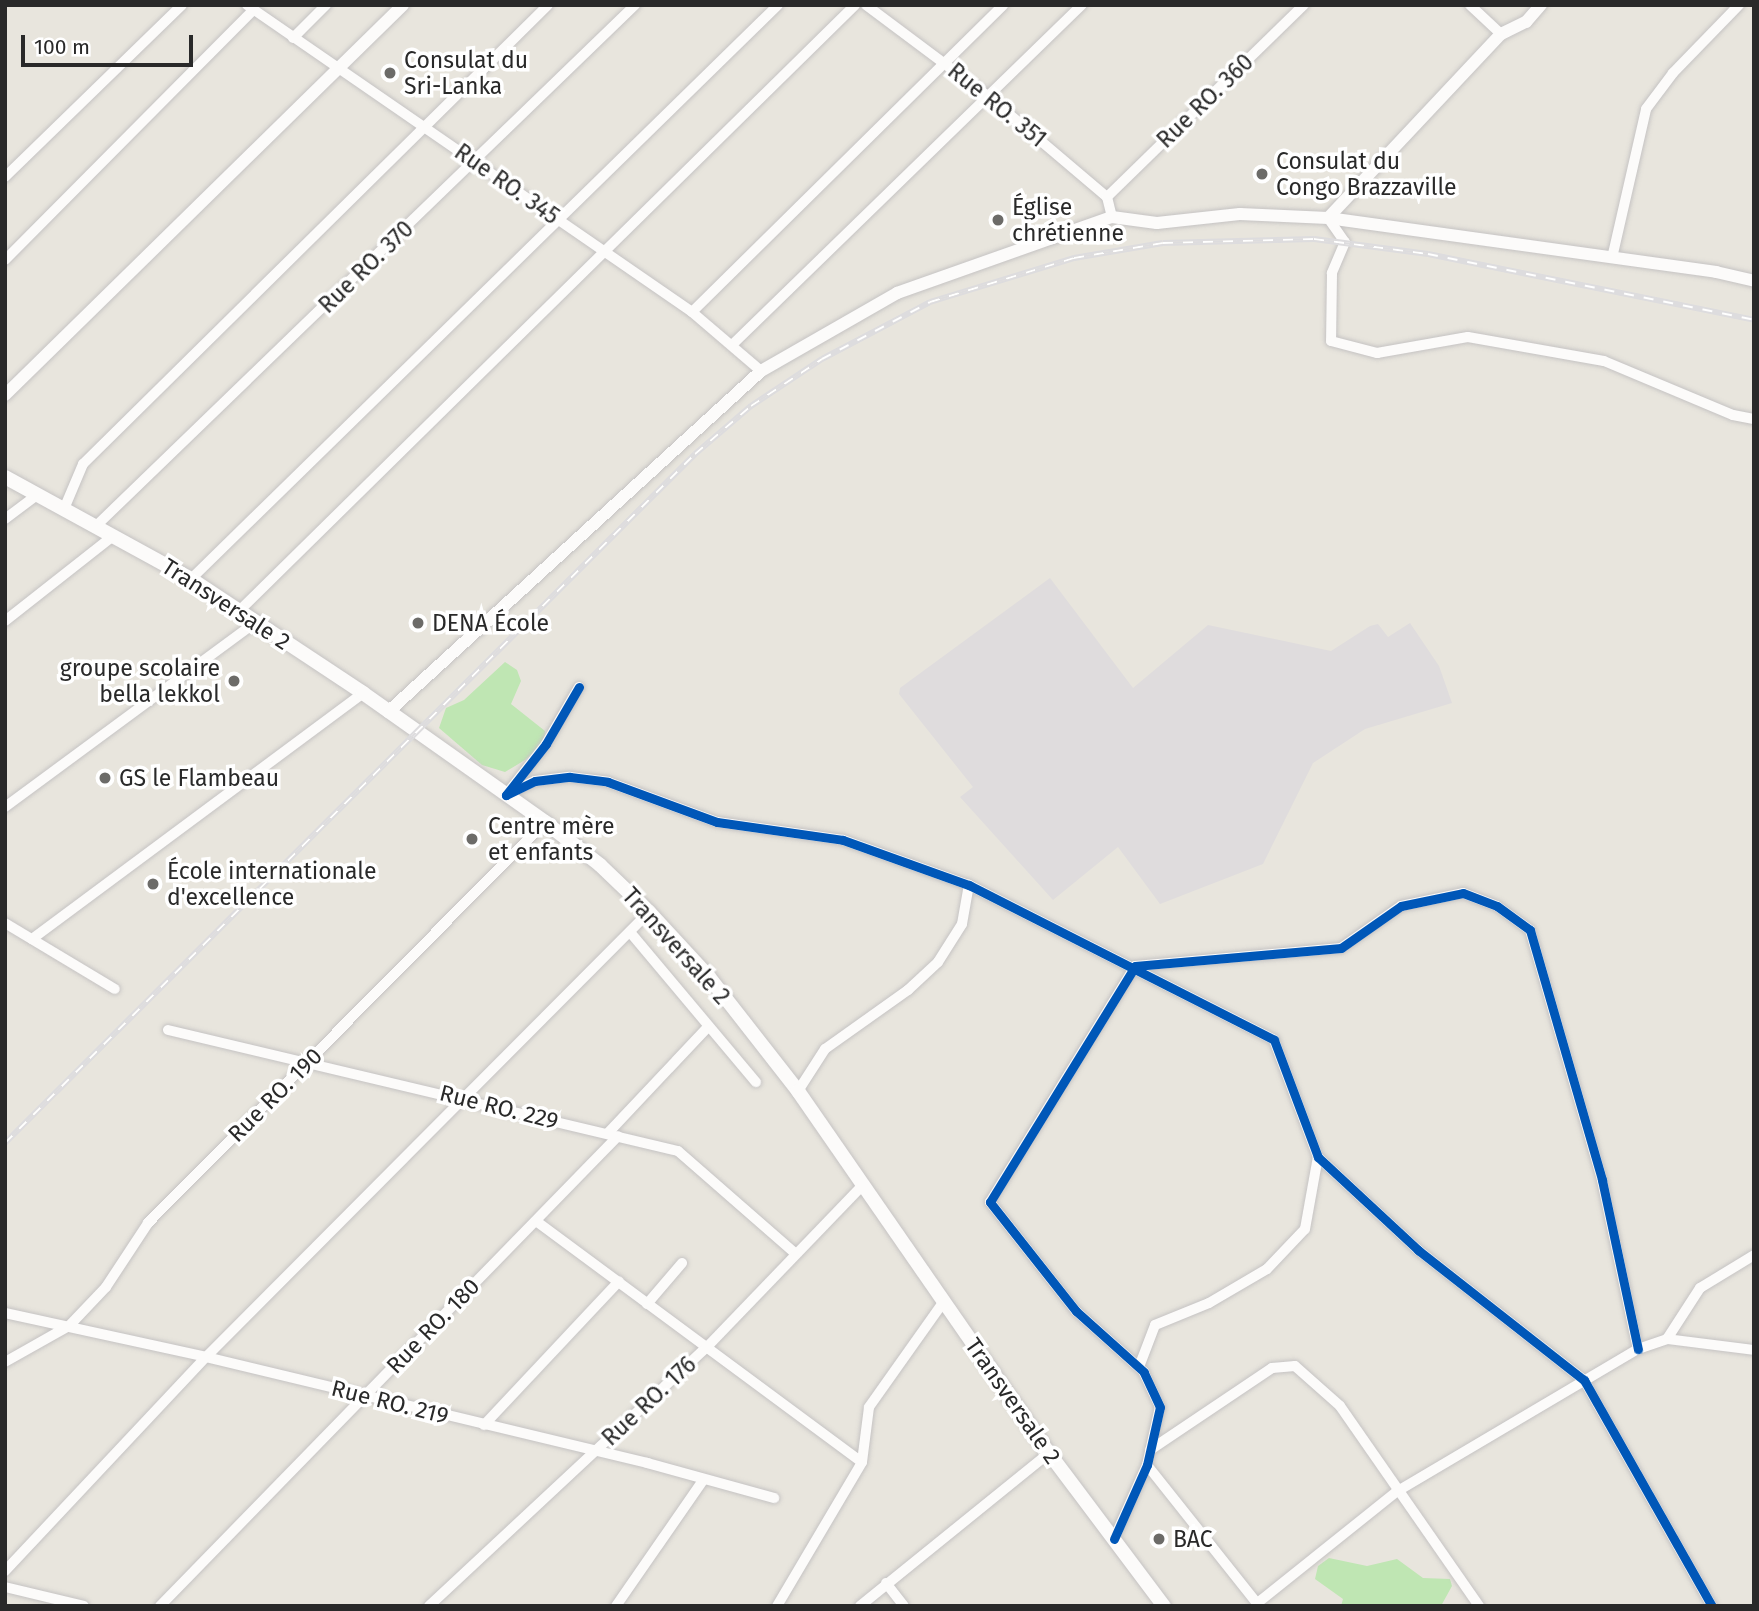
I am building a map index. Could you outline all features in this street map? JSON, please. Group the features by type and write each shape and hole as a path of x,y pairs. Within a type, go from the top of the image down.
{"main road":[{"name":"Transversale 2","path":"5,477 191,579 363,693 545,822 600,865 649,912 709,977 798,1091 861,1186 1049,1453 1164,1606"}],"street":[{"path":"5,177 182,5"},
{"path":"293,38 326,5"},
{"path":"5,395 403,5"},
{"path":"64,509 83,464 422,126 548,5"},
{"name":"Rue RO. 370","path":"96,526 477,161 635,5"},
{"path":"191,579 556,218 778,5"},
{"path":"239,611 605,254 855,5"},
{"name":"Rue RO. 351","path":"866,5 989,97 1107,197"},
{"path":"692,312 1003,5"},
{"path":"733,344 1083,5"},
{"name":"Rue RO. 360","path":"1107,197 1304,5"},
{"path":"1470,5 1501,34"},
{"path":"1328,218 1501,34 1527,22 1541,5"},
{"path":"1612,258 1646,109 1673,73 1739,5"},
{"path":"5,260 250,7"},
{"name":"Rue RO. 345","path":"250,7 337,69 477,161 605,254 692,312 733,344 761,371"},
{"path":"1107,197 1112,217"},
{"path":"387,712 761,371 897,293 1112,217 1157,223 1240,214 1328,218 1754,281"},
{"path":"1328,218 1345,242 1332,273 1331,341 1377,353 1468,337 1604,361 1733,415 1754,419"},
{"path":"5,519 37,495"},
{"path":"5,621 113,536"},
{"path":"5,807 255,623"},
{"path":"506,794 546,744 579,687"},
{"path":"33,939 363,693"},
{"path":"506,794 535,781 570,777 608,782 693,816 843,840 969,884 1135,966 1274,1040 1318,1157 1418,1250 1584,1380 1712,1606"},
{"name":"Rue RO. 190","path":"5,1362 69,1326 106,1287 148,1223 545,822"},
{"path":"798,1091 825,1049 908,990 938,962 962,924 969,884"},
{"path":"1135,966 1340,948 1401,906 1463,893 1497,905 1530,930 1602,1180 1638,1349"},
{"path":"5,1571 206,1357 467,1098 649,912"},
{"path":"5,923 115,989"},
{"path":"630,932 756,1082"},
{"path":"1114,1539 1147,1465 1160,1407 1139,1367 1076,1311 990,1202 1135,966"},
{"name":"Rue RO. 180","path":"160,1606 536,1221 708,1027"},
{"name":"Rue RO. 229","path":"168,1030 467,1098 678,1151 795,1252"},
{"path":"1139,1367 1155,1325 1209,1303 1267,1269 1305,1229 1318,1157"},
{"name":"Rue RO. 176","path":"429,1606 706,1348 861,1186"},
{"path":"536,1221 862,1462"},
{"path":"1667,1339 1700,1288 1754,1255"},
{"path":"647,1304 682,1263"},
{"path":"484,1425 619,1281"},
{"path":"777,1606 862,1462 869,1407 944,1301"},
{"name":"Rue RO. 219","path":"5,1313 206,1357 593,1453 647,1463 702,1482 774,1498"},
{"path":"1147,1465 1182,1503 1225,1567 1260,1604 1396,1492 1638,1349 1667,1339 1754,1350"},
{"path":"1150,1450 1272,1368 1295,1366 1340,1406 1396,1492 1479,1606"},
{"path":"860,1606 1049,1453"},
{"path":"616,1606 702,1482"},
{"path":"886,1583 904,1606"},
{"path":"5,1587 84,1606"}],"shaded area":[{"path":"1050,578 1133,688 1208,625 1331,651 1370,626 1378,624 1388,637 1410,623 1439,666 1452,703 1365,729 1313,763 1263,864 1160,904 1118,847 1053,900 960,797 973,787 899,694 900,688"}],"green space":[{"path":"505,662 517,670 521,681 511,704 545,731 544,742 525,760 505,772 482,765 439,728 446,708 464,700"},
{"path":"1329,1558 1367,1566 1397,1559 1423,1578 1450,1579 1452,1586 1441,1606 1341,1606 1343,1599 1315,1579 1318,1566"}],"railway":[{"path":"5,1143 695,454 751,406 822,359 930,302 1074,258 1163,243 1314,239 1428,254 1754,320"}],"cycle path":[{"path":"579,687 546,744 506,795 535,781 570,777 608,782 717,822 843,840 969,885 1274,1040 1318,1157 1418,1250 1584,1380 1712,1606"},
{"path":"1114,1539 1147,1465 1160,1407 1144,1372 1076,1311 990,1202 1135,966 1341,948 1401,906 1463,893 1497,906 1530,930 1602,1180 1638,1349"}],"place":[{"name":"Consulat du Sri-Lanka","path":"390,73"},
{"name":"Consulat du Congo Brazzaville","path":"1262,174"},
{"name":"Église chrétienne","path":"998,220"},
{"name":"DENA École","path":"418,623"},
{"name":"groupe scolaire bella lekkol","path":"234,681"},
{"name":"GS le Flambeau","path":"105,778"},
{"name":"Centre mère et enfants","path":"472,839"},
{"name":"École internationale d'excellence","path":"153,884"},
{"name":"BAC","path":"1159,1539"}]}
